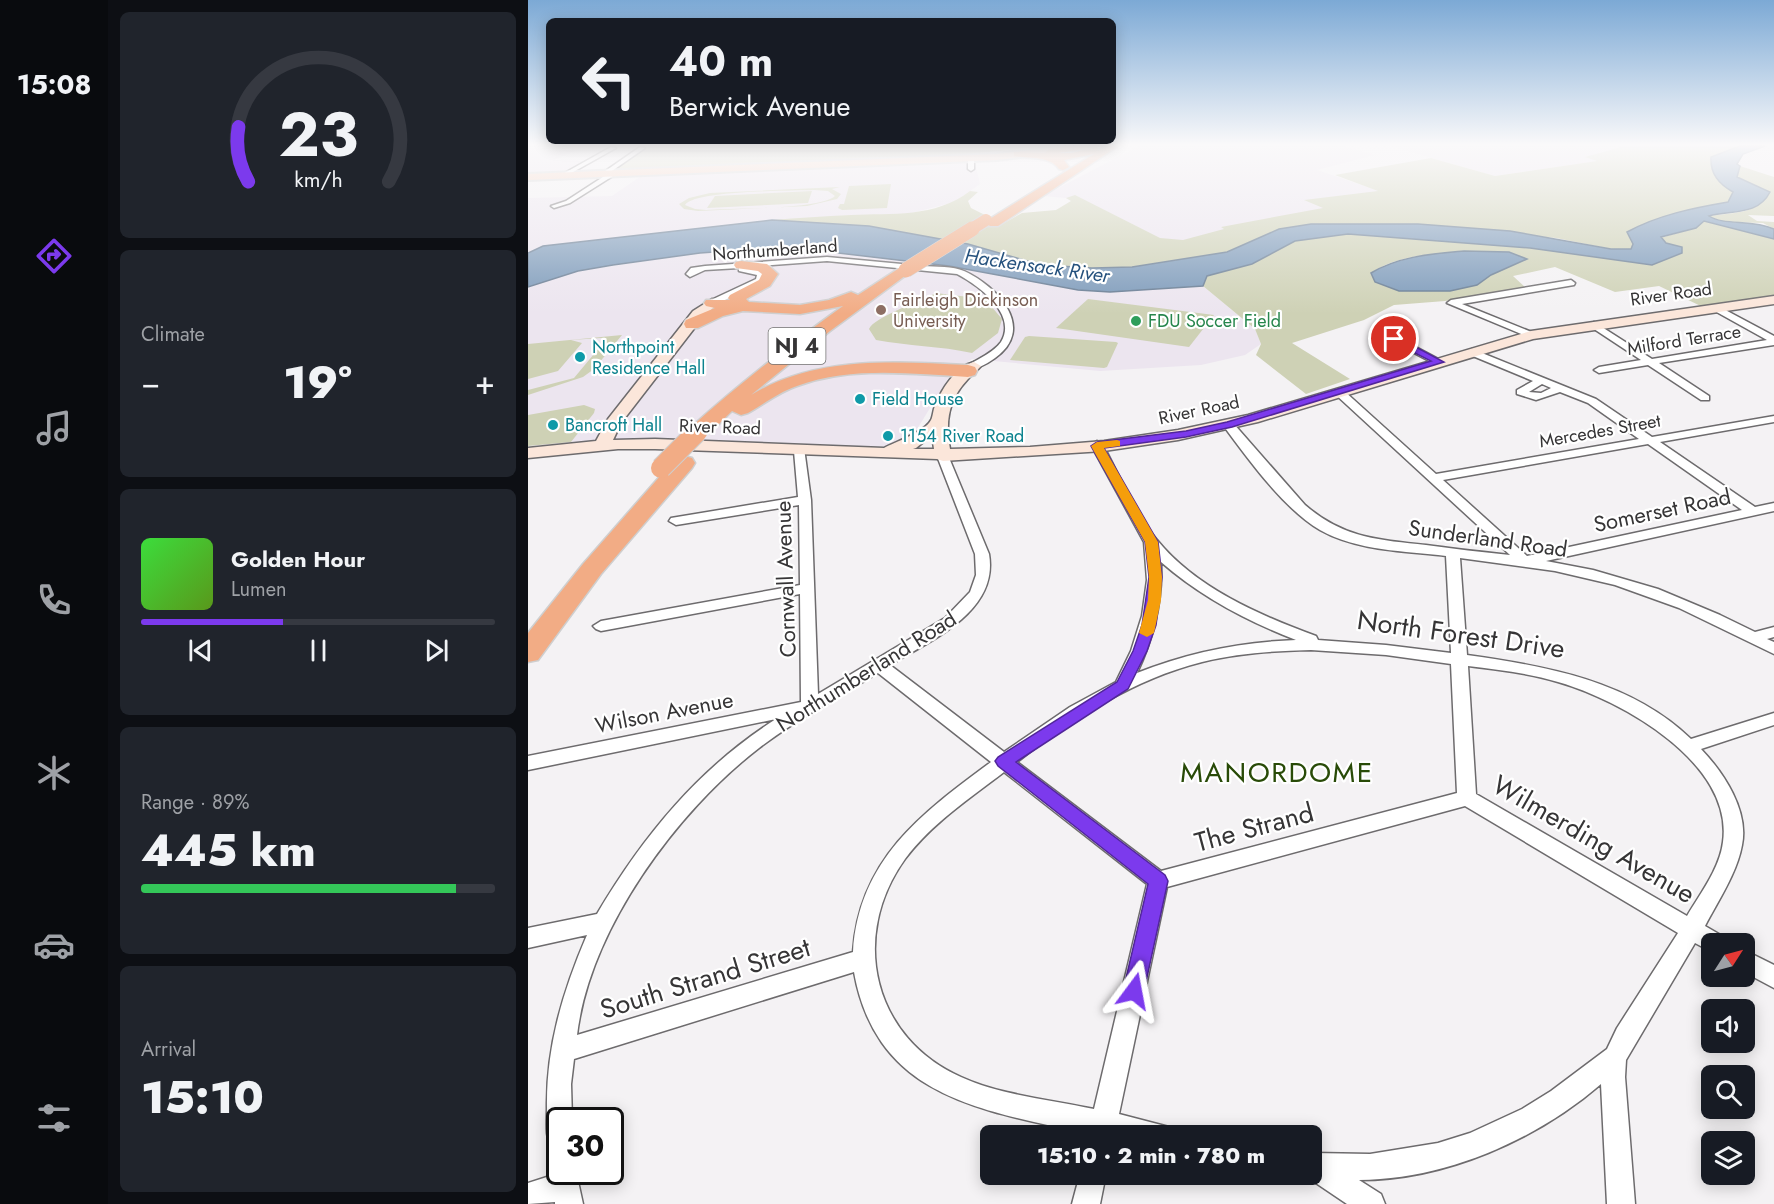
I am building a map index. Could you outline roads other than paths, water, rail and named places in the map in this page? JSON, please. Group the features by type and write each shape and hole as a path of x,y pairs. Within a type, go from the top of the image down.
{"highway":[{"name":"NJ 4","path":"528,622 568,571 705,433 749,385 839,314 912,271 1019,202"},
{"path":"740,267 765,269 785,265"},
{"path":"741,308 736,298 765,283 770,274 765,269"},
{"name":"NJ 4","path":"705,433 825,346 912,271"},
{"path":"710,305 796,311 828,306 912,271"},
{"path":"692,324 720,312 741,308 791,317 798,321 802,327 749,385"},
{"path":"825,346 830,358 847,362 971,368"},
{"path":"735,413 781,386 827,372 872,368 971,368"},
{"name":"NJ 4","path":"528,653 672,465"}],"main road":[{"name":"River Road","path":"528,453 610,445 943,456 1097,446 1186,434 1229,425 1532,336 1774,300"},
{"path":"558,450 591,438 616,419 692,324 710,305"},
{"path":"877,454 910,444 938,423 942,407 971,368"},
{"path":"610,445 616,419"},
{"name":"Northumberland Road","path":"938,423 943,456"}],"street":[{"path":"554,206 565,202"},
{"path":"740,267 819,259 958,272 977,282 1004,310 1010,324 1007,339 1001,347 971,368"},
{"name":"Northumberland","path":"785,265 863,262"},
{"path":"710,305 760,280 761,274 740,267"},
{"name":"Northumberland","path":"740,267 690,274 694,270 705,268 740,267"},
{"path":"1532,336 1448,302 1572,283"},
{"path":"1716,308 1774,341"},
{"path":"1594,325 1705,398"},
{"path":"1394,339 1439,362"},
{"name":"Milford Terrace","path":"1599,370 1774,341"},
{"path":"1472,352 1598,404 1754,512"},
{"path":"1542,380 1521,393 1539,397 1560,387"},
{"path":"1339,392 1524,561"},
{"name":"Mercedes Street","path":"1433,478 1774,418"},
{"name":"Sunderland Road","path":"1229,425 1306,514 1326,528 1372,543 1524,561 1583,572 1651,592 1695,609 1774,649"},
{"path":"1097,446 1151,542 1156,577 1149,625 1140,651 1123,686"},
{"name":"Cornwall Avenue","path":"800,451 805,500 810,706"},
{"name":"Northumberland Road","path":"559,1107 563,1052 580,978 603,922 640,859 684,805 743,751 810,706 950,621 968,605 981,587 984,565 981,554 943,456"},
{"path":"676,521 805,500"},
{"name":"Somerset Road","path":"1524,561 1774,507"},
{"name":"North Forest Drive","path":"1151,542 1186,574 1217,596 1262,620 1319,643"},
{"name":"Wilmerding Avenue","path":"1453,553 1467,798 1701,935"},
{"path":"601,626 807,588"},
{"path":"1754,637 1774,632"},
{"name":"North Forest Drive","path":"1084,1125 979,1097 949,1085 926,1071 903,1051 887,1030 873,1005 867,982 863,959 866,923 872,900 883,876 899,851 917,832 1004,761 1123,686 1176,664 1212,654 1253,647 1319,643 1544,673 1596,689 1644,713 1687,747 1714,779 1724,796 1732,818 1733,838 1730,856 1692,930 1613,1058 1586,1083 1543,1113 1483,1142 1414,1162 1369,1167 1322,1166"},
{"path":"879,665 1158,881 1104,1125"},
{"name":"Wilson Avenue","path":"528,763 810,706"},
{"path":"1687,747 1774,719"},
{"name":"The Strand","path":"1158,881 1467,798"},
{"path":"528,938 603,922"},
{"name":"South Strand Street","path":"563,1052 863,959"},
{"path":"1755,966 1774,977"},
{"path":"1613,1058 1621,1204"},
{"path":"1322,1172 1371,1204"},
{"path":"1086,1204 1090,1185"},
{"path":"528,1197 566,1187"}],"water":[{"name":"Hackensack River","path":"1727,202 1762,202 1751,209 1709,216 1722,221 1766,226 1774,229 1774,239 1704,221 1696,228 1661,237 1666,243 1682,247 1682,253 1652,265 1530,248 1348,234 1295,241 1252,264 1207,276 1203,286 1110,292 1078,290 949,266 787,247 700,253 613,265 578,271 528,287 528,253 543,246 772,220 869,226 968,244 1041,265 1092,268 1132,267 1227,252 1279,229 1311,224 1418,224 1510,231 1611,249 1631,249 1633,244 1627,232 1651,221"},
{"path":"1464,251 1509,252 1527,259 1491,275 1477,285 1450,291 1399,291 1375,282 1371,273 1404,259"}],"place":[{"name":"Fairleigh Dickinson University","path":"881,310"},
{"name":"FDU Soccer Field","path":"1136,321"},
{"name":"Northpoint Residence Hall","path":"580,357"},
{"name":"Field House","path":"860,399"},
{"name":"Bancroft Hall","path":"553,425"},
{"name":"1154 River Road","path":"888,436"}],"district":[{"name":"MANORDOME","path":"1277,772"}]}
